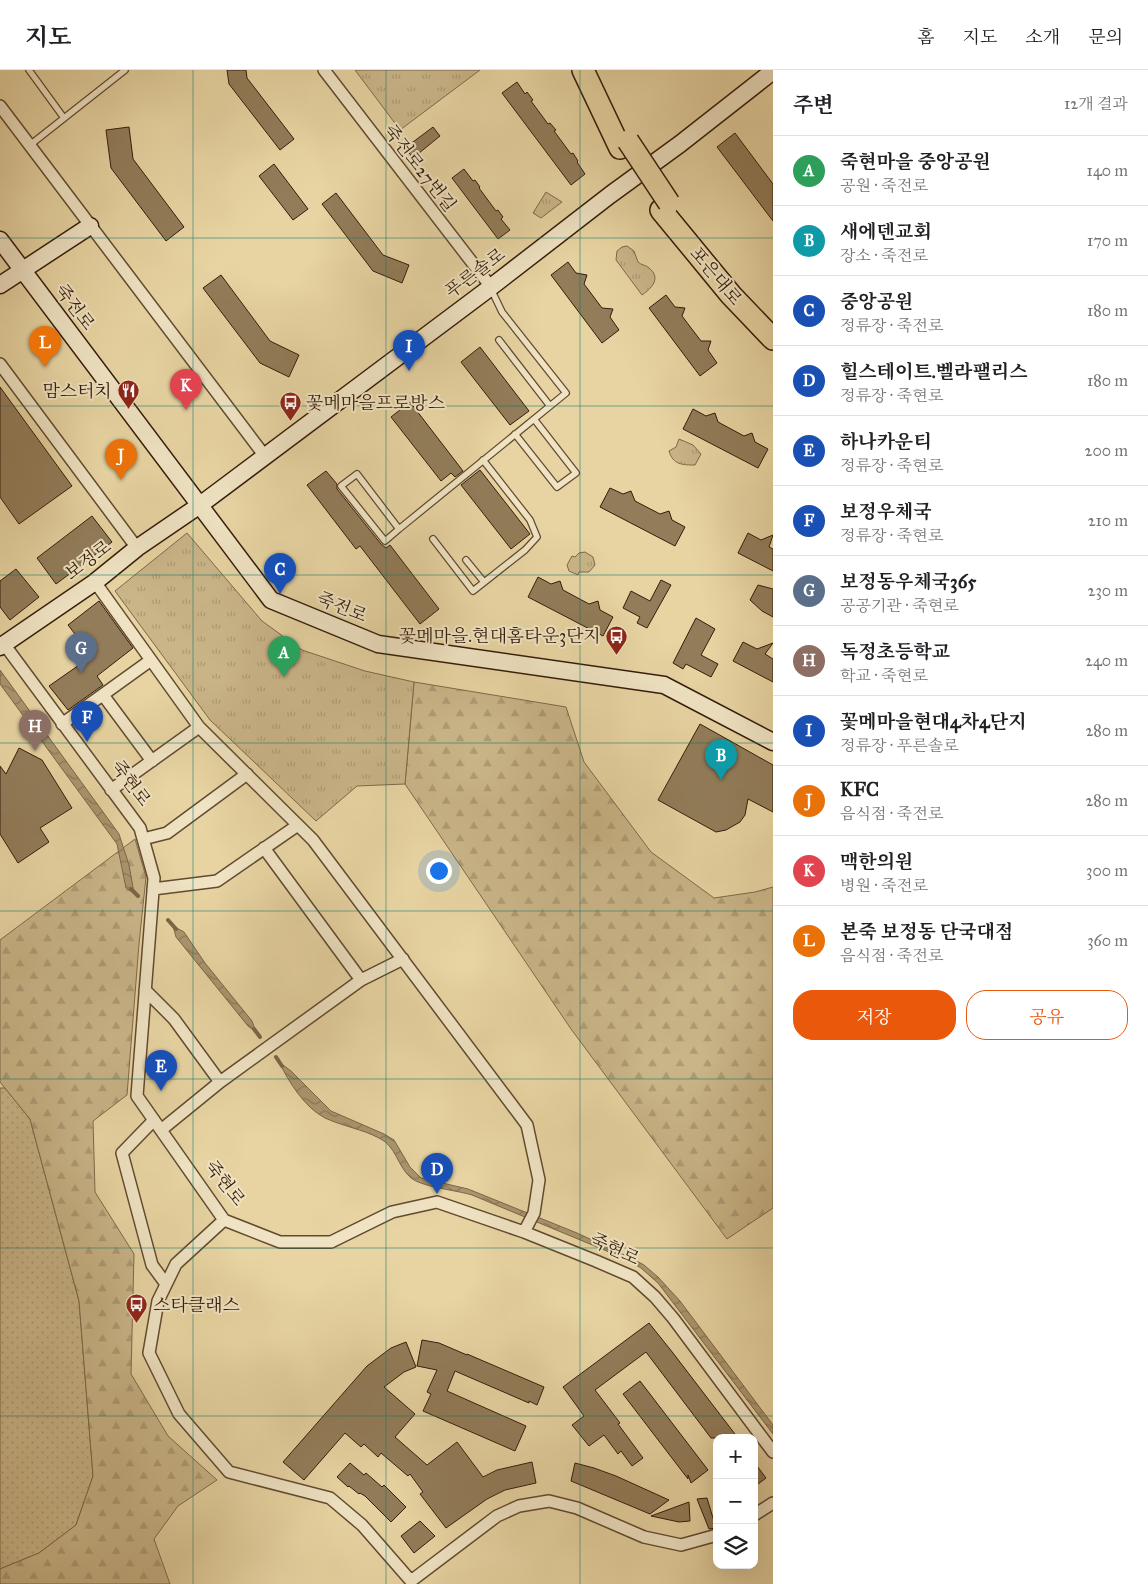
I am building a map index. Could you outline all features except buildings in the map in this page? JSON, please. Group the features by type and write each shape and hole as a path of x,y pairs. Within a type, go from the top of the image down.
{"highway":[{"path":"584,70 624,145 665,206"},
{"path":"596,70 624,145"},
{"name":"포은대로","path":"665,206 773,320"},
{"name":"포은대로","path":"665,206 731,295 773,339"}],"street":[{"name":"죽전로27번길","path":"324,70 490,287"},
{"name":"푸른솔로","path":"200,505 773,71"},
{"path":"0,106 264,455"},
{"path":"0,285 90,226"},
{"name":"죽전로","path":"0,240 271,600 378,644 664,685 773,742"},
{"path":"0,364 137,548"},
{"name":"보정로","path":"1,644 95,582 137,548 200,505"},
{"path":"95,582 199,727 313,840 527,1125 539,1180 529,1222"},
{"name":"죽현로","path":"1,644 140,828 154,878 137,1096 224,1220 280,1242 331,1242 392,1212 437,1202 529,1222 596,1261 633,1277 656,1297 773,1452"},
{"path":"62,724 151,660"},
{"path":"103,695 152,760"},
{"path":"111,790 199,727"},
{"path":"143,839 167,833 247,774"},
{"path":"153,888 217,881 298,825"},
{"path":"264,848 360,980"},
{"path":"166,1284 152,1265 122,1153 360,980 403,959"},
{"path":"145,990 174,1019 220,1082"},
{"path":"224,1220 176,1264 158,1301 149,1353 179,1414 229,1472 330,1498 362,1525 411,1583 497,1516 519,1506 549,1501 577,1508 644,1537 681,1545 713,1536"},
{"path":"758,1512 773,1503"}],"lane":[{"path":"29,70 64,118"},
{"path":"30,145 125,70"},
{"path":"399,529 357,474 341,486 384,541 399,529 515,434 534,420 566,393 502,312 490,287"},
{"path":"499,340 550,406"},
{"path":"515,434 557,487 576,473 534,420"},
{"path":"433,540 473,591 525,550 536,537 530,520 483,460"},
{"path":"466,560 484,582"}],"green space":[{"path":"355,70 480,70 400,130"},
{"path":"546,192 562,202 541,218 533,213"},
{"path":"627,246 634,251 638,262 648,267 655,276 652,286 642,295 616,260 617,251"},
{"path":"679,439 693,445 701,454 695,465 676,462 671,456 669,451 676,447"},
{"path":"187,533 262,621 302,650 365,671 414,682 405,784 357,786 316,821 210,720 115,591"},
{"path":"585,552 593,557 595,565 589,572 579,572 578,575 569,571 567,565 572,556 575,557 579,553"},
{"path":"414,682 566,707 584,762 651,852 714,898 755,892 773,887 773,1208 727,1239 571,1029 405,784"},
{"path":"135,839 146,877 127,1095 93,1121 95,1192 134,1254 131,1374 168,1436 217,1480 178,1506 154,1539 170,1584 0,1584 0,1569 39,1553 76,1525 93,1476 79,1301 30,1119 0,1082 0,940"},
{"path":"0,1088 5,1088 30,1119 79,1301 93,1476 76,1525 39,1553 0,1569"}],"water":[{"path":"0,670 119,834 129,865 134,893 126,888 117,844 0,684"},
{"path":"173,926 184,932 205,963 252,1021 256,1032 248,1026 176,937"},
{"path":"279,1062 291,1071 331,1111 394,1140 410,1167 421,1178 468,1189 577,1233 644,1265 680,1301 773,1425 773,1434 658,1283 641,1268 626,1259 472,1195 430,1186 415,1180 402,1167 385,1141 366,1132 325,1118 310,1107 292,1086"}],"waterway":[{"path":"131,889 138,896"},
{"path":"168,920 176,929"},
{"path":"254,1029 260,1037"},
{"path":"276,1057 282,1066"}],"place":[{"name":"본죽 보정동 단국대점","path":"45,367"},
{"name":"꽃메마을현대4차4단지","path":"409,371"},
{"name":"맘스터치","path":"128,410"},
{"name":"맥한의원","path":"186,410"},
{"name":"꽃메마을프로방스","path":"290,422"},
{"name":"KFC","path":"121,480"},
{"name":"중앙공원","path":"280,594"},
{"name":"꽃메마을.현대홈타운3단지","path":"617,655"},
{"name":"보정동우체국365","path":"81,673"},
{"name":"죽현마을 중앙공원","path":"284,677"},
{"name":"보정우체국","path":"87,742"},
{"name":"독정초등학교","path":"35,751"},
{"name":"새에덴교회","path":"721,780"},
{"name":"하나카운티","path":"161,1091"},
{"name":"힐스테이트.벨라팰리스","path":"437,1194"},
{"name":"스타클래스","path":"137,1324"}]}
